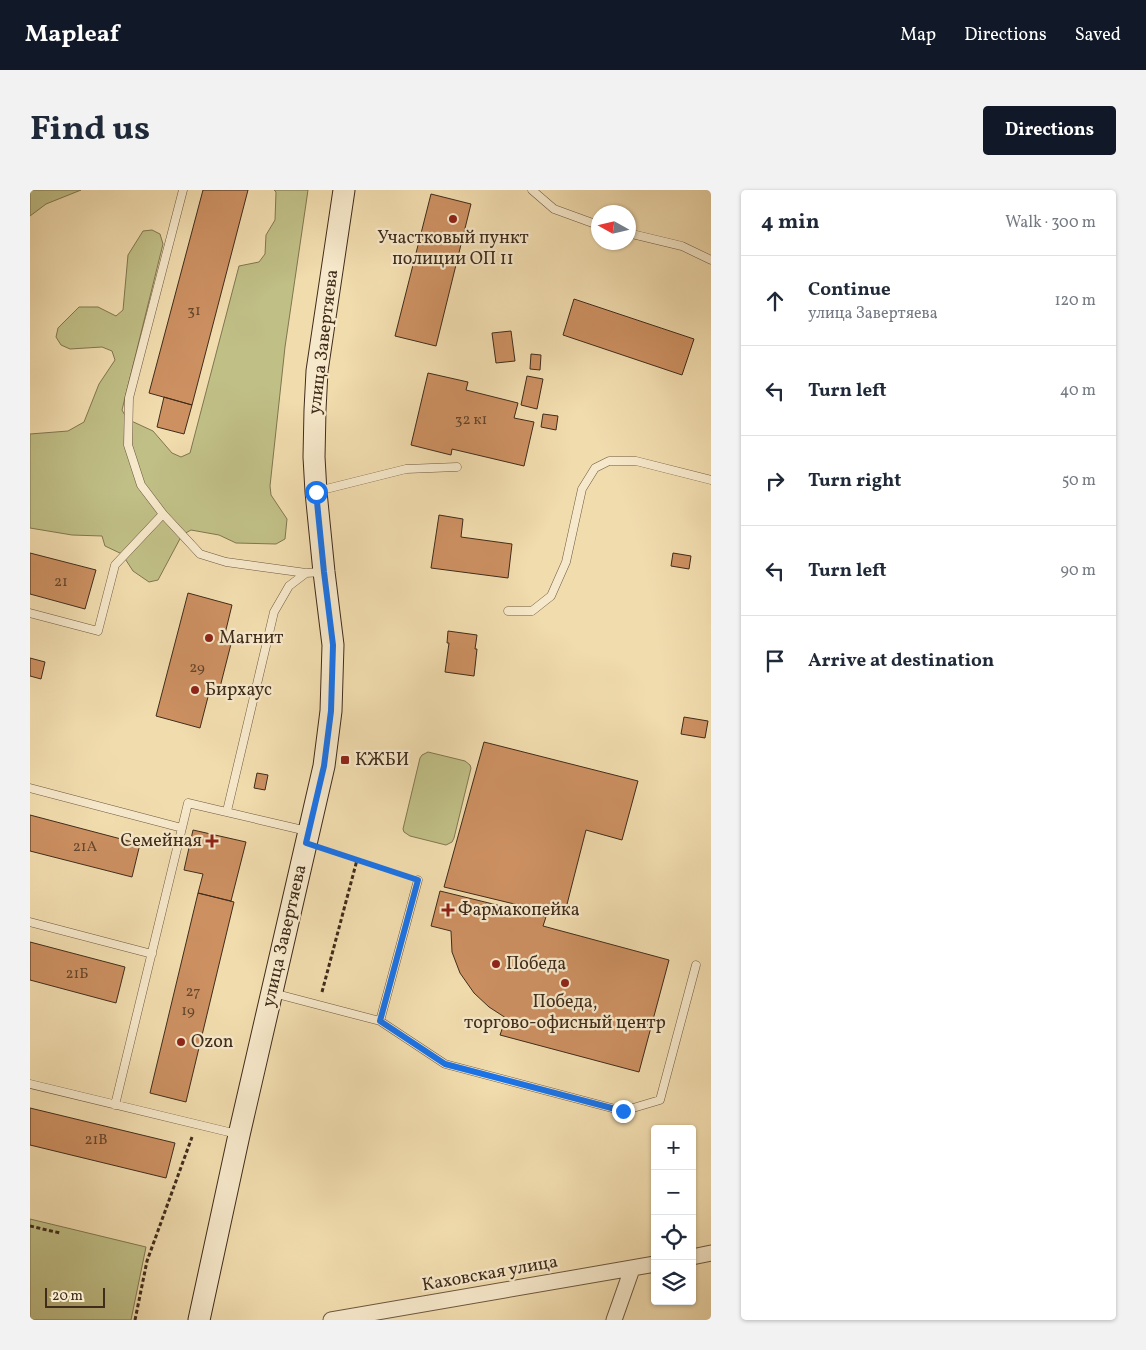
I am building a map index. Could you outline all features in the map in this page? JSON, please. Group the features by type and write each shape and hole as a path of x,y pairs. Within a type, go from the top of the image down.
{"main road":[{"name":"улица Завертяева","path":"199,1320 271,992 324,766 331,711 333,645 315,572 315,410 317,371 344,190"}],"street":[{"path":"696,1256 711,1253"},
{"name":"Каховская улица","path":"331,1320 651,1265"},
{"path":"614,1320 632,1269"}],"lane":[{"path":"183,190 128,398 128,445 141,485 163,514 200,554 226,562 315,572"},
{"path":"532,190 554,209 591,222"},
{"path":"636,235 682,246 711,260"},
{"path":"508,611 532,610 551,596 566,562 582,489 595,468 609,461 636,461 711,480"},
{"path":"316,492 406,469 457,467"},
{"path":"30,613 98,631 115,565 163,514"},
{"path":"227,811 274,612 289,586 315,572"},
{"path":"30,788 182,828"},
{"path":"115,1104 188,803 227,811 308,837"},
{"path":"380,1021 418,880"},
{"path":"30,922 152,954"},
{"path":"271,992 380,1021 445,1064 623,1111 660,1100 696,965"},
{"path":"30,1084 239,1135"}],"path":[{"path":"308,837 358,860 418,880"},
{"path":"318,1005 358,860"},
{"path":"135,1320 147,1261 197,1124"},
{"path":"30,1226 60,1233"}],"shaded area":[{"path":"30,190 81,190 46,204 30,216"},
{"path":"274,190 308,190 285,347 270,486 271,495 287,519 285,539 276,544 236,543 219,535 191,530 182,535 158,580 149,582 133,571 122,554 105,546 102,536 72,535 30,528 30,434 68,431 84,422 99,384 115,360 112,351 102,347 70,349 61,345 56,337 58,328 79,307 98,307 116,316 123,310 128,255 143,231 152,230 160,234 163,244 122,410 127,419 153,431 172,453 181,457 190,453 239,266 259,262 265,254 266,235 275,220 276,192"},
{"path":"428,752 465,761 471,768 454,838 452,842 446,845 410,836 403,829 420,758"},
{"path":"30,1219 146,1247 131,1320 30,1320"}],"building":[{"path":"203,190 248,190 192,405 149,393"},
{"path":"431,194 471,204 436,346 395,336"},
{"path":"574,299 694,339 682,375 563,335"},
{"path":"511,331 515,361 496,363 492,333"},
{"path":"531,354 541,355 540,370 530,369"},
{"path":"428,373 468,382 466,390 518,403 514,418 534,422 524,466 452,449 451,455 411,445"},
{"path":"527,376 543,379 537,409 521,405"},
{"path":"164,397 192,405 184,434 157,427"},
{"path":"543,414 558,416 556,430 541,427"},
{"path":"439,515 463,519 461,537 512,544 508,578 431,568"},
{"path":"30,553 96,570 85,609 30,594"},
{"path":"673,553 691,556 689,569 671,566"},
{"path":"188,593 232,605 223,642 231,644 218,695 209,693 200,728 156,716"},
{"path":"448,631 477,635 474,676 445,672 449,643 447,643"},
{"path":"30,658 45,662 41,679 30,676"},
{"path":"684,717 708,721 705,738 681,734"},
{"path":"484,742 638,781 622,840 586,830 564,916 444,887"},
{"path":"257,773 268,775 265,790 254,788"},
{"path":"30,815 140,844 132,877 30,851"},
{"path":"193,830 246,842 231,901 198,893 203,874 184,870"},
{"name":"Победа, торгово-офисный центр","path":"440,891 546,917 543,926 669,960 639,1072 500,1035 506,1018 489,1007 474,993 460,973 452,952 451,931 431,926"},
{"path":"198,893 234,902 186,1102 150,1093"},
{"path":"30,942 125,967 116,1003 30,980"},
{"path":"30,1108 175,1143 166,1178 30,1145"}],"place":[{"name":"Участковый пункт полиции ОП 11","path":"453,219"},
{"name":"Магнит","path":"209,638"},
{"name":"Бирхаус","path":"195,690"},
{"name":"КЖБИ","path":"345,760"},
{"name":"Семейная","path":"212,841"},
{"name":"Фармакопейка","path":"448,910"},
{"name":"Победа","path":"496,964"},
{"name":"Победа, торгово-офисный центр","path":"565,983"},
{"name":"Ozon","path":"181,1042"}],"route":[{"path":"316,492 333,645 331,711 324,766 306,843 418,880 380,1021 445,1064 623,1111"}]}
